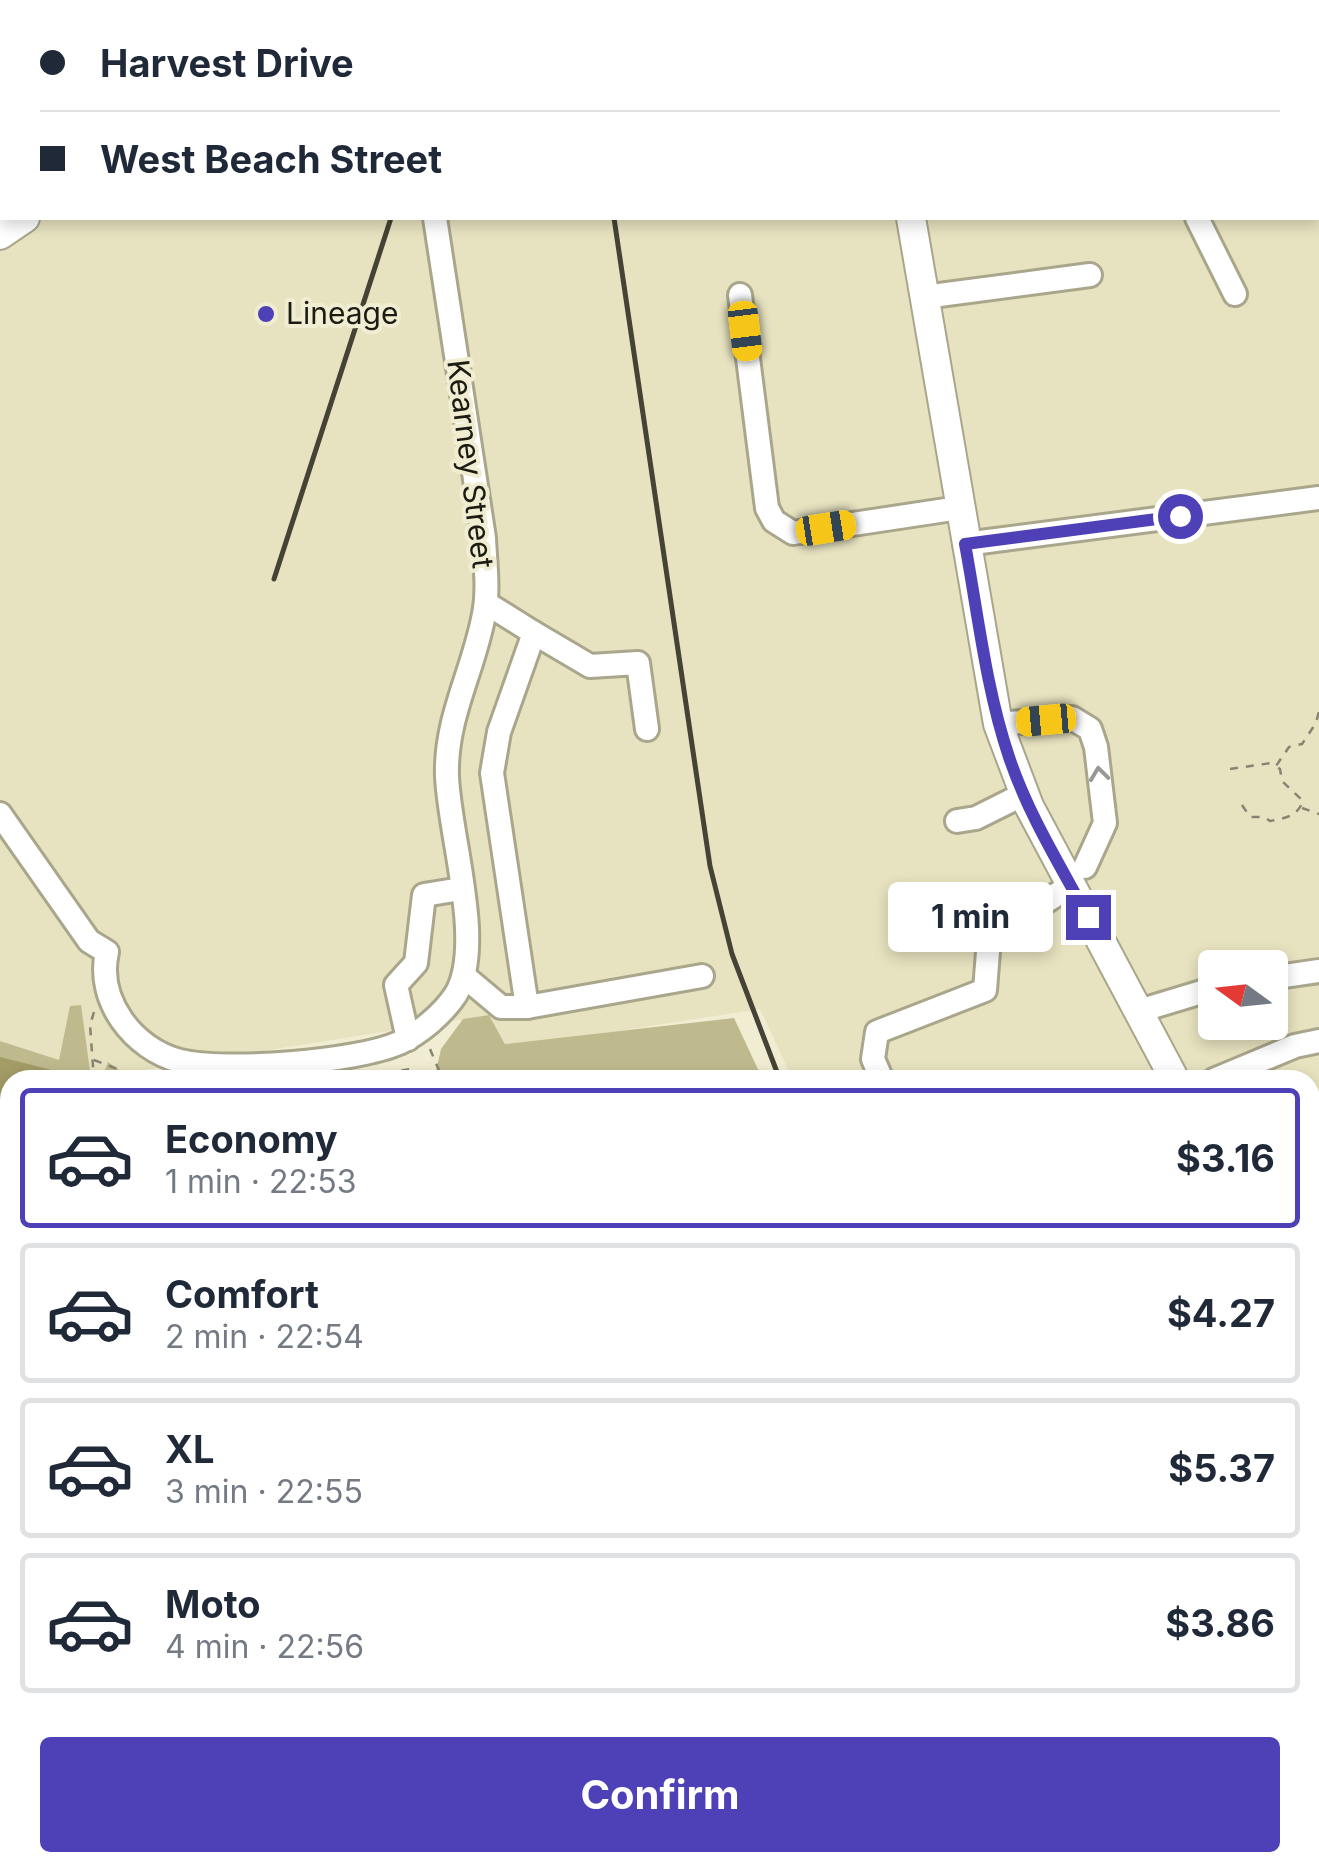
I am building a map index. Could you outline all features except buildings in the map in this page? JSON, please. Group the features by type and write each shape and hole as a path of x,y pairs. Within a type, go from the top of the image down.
{"main road":[{"path":"0,235 22,220"},
{"path":"911,220 998,724 1024,794 1078,876 1138,1011 1170,1070"}],"street":[{"name":"Kearney Street","path":"435,220 484,538 486,603 455,708 448,752 448,798 468,947 464,976"},
{"path":"1198,220 1235,294"},
{"path":"924,297 1090,275"},
{"path":"740,295 768,508 774,522 793,533 959,508"},
{"path":"965,544 1319,498"},
{"path":"486,603 590,666 638,663 647,729"},
{"path":"527,1008 492,773 498,732 534,634"},
{"path":"878,1070 873,1059 877,1032 984,990 989,939 1078,876 1105,823 1096,747 1090,729 1072,718 998,724"},
{"path":"957,820 976,818 1024,794"},
{"path":"0,814 89,942 107,952 104,977 122,1020 157,1052 200,1064 290,1062 358,1054 415,1034 444,1009 464,976 501,1006 527,1008 702,976"},
{"path":"415,1034 396,985 416,963 424,896 462,889"},
{"path":"1288,976 1319,972"},
{"path":"1138,1011 1198,993"},
{"path":"1241,1070 1294,1046 1319,1041"}],"path":[{"path":"1276,766 1288,747 1302,744 1319,711"},
{"path":"1230,769 1271,763 1280,769 1282,781 1303,801 1292,817 1270,821 1250,817 1242,806"},
{"path":"1301,808 1319,814"},
{"path":"93,1070 90,1025 94,1009"},
{"path":"415,1034 435,1070"},
{"path":"92,1060 119,1070"}],"shaded area":[{"path":"0,220 1319,220 1319,1070 788,1070 760,1009 508,1048 489,1015 145,1070 89,1070 0,1041"},
{"path":"81,1005 90,1070 0,1070 0,1041 59,1060 70,1006"},
{"path":"489,1015 505,1044 734,1018 758,1070 436,1070 441,1049 463,1019"},
{"path":"0,1057 52,1070 0,1070"}],"railway":[{"path":"274,579 390,220"},
{"path":"614,220 710,866 732,954 776,1070"}],"place":[{"name":"Lineage","path":"266,314"}],"route":[{"path":"1088,917 1028,806 1010,761 998,724 965,544 1180,516"}]}
